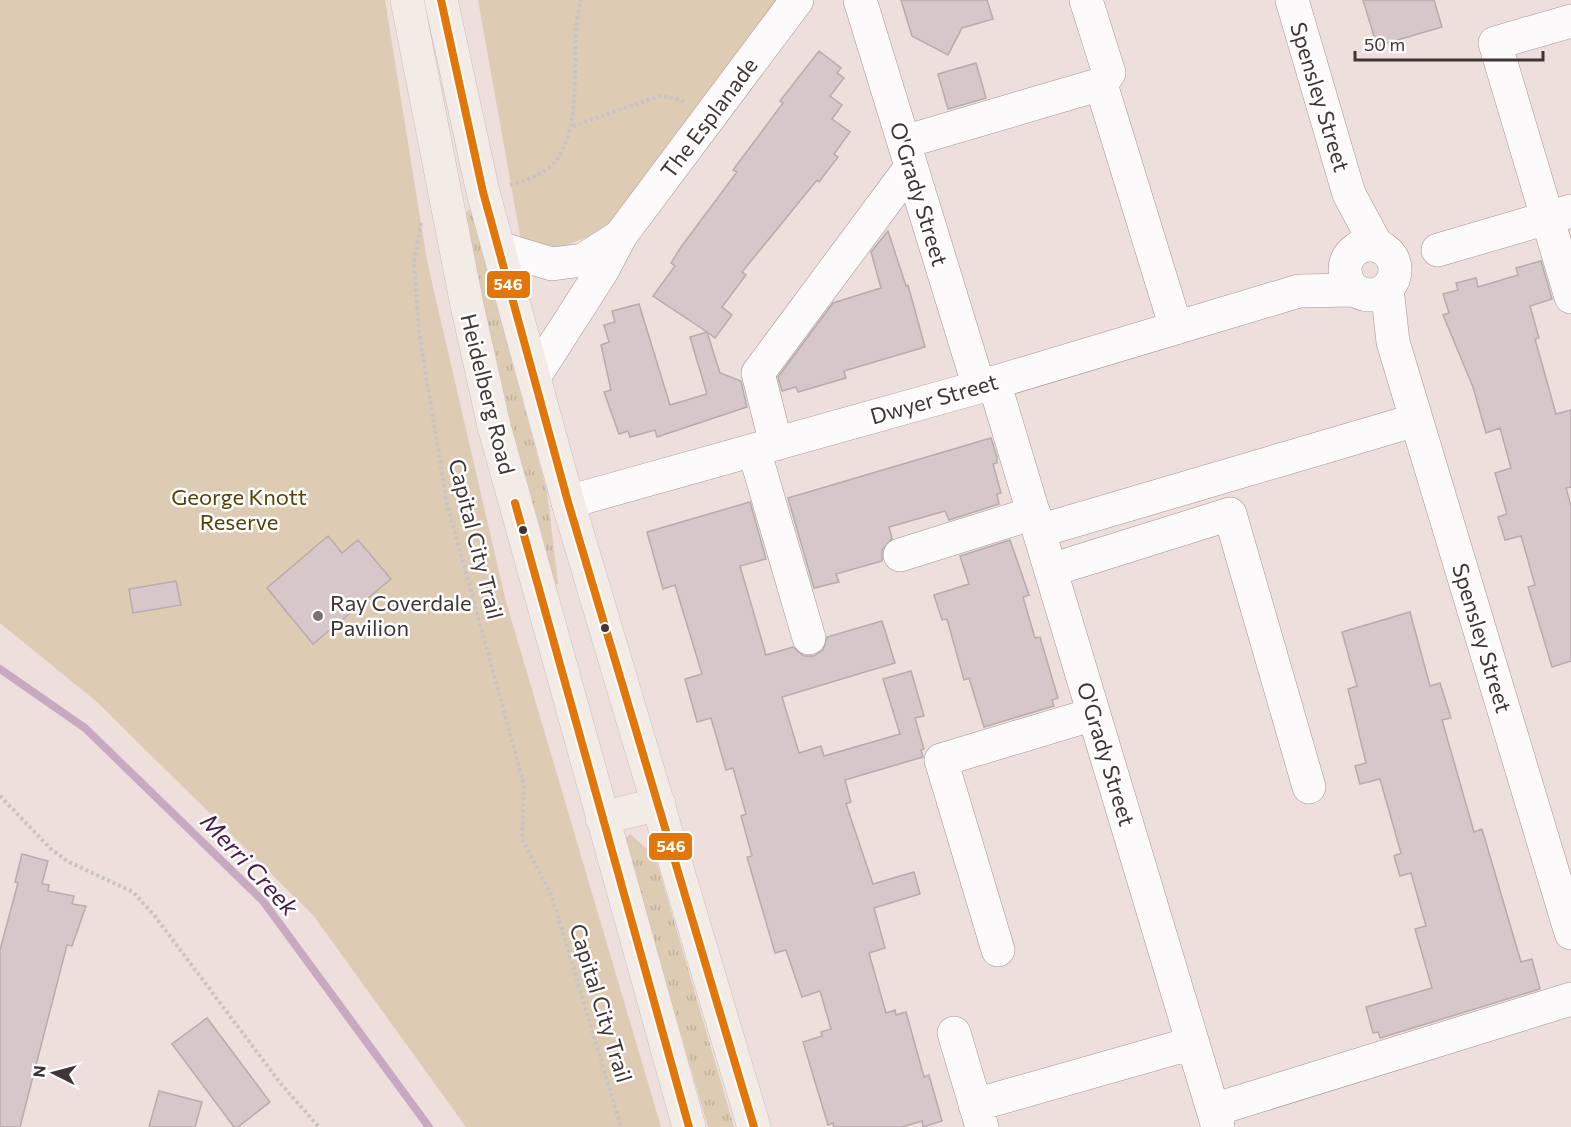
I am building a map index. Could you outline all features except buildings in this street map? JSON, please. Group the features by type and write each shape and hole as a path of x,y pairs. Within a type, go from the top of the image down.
{"main road":[{"name":"Heidelberg Road","path":"407,0 446,202 494,426 689,1127"},
{"path":"441,0 483,192 568,502 754,1127"},
{"path":"602,818 659,804"}],"street":[{"name":"The Esplanade","path":"534,377 602,272 621,236 797,0"},
{"name":"O'Grady Street","path":"860,0 907,154 986,385 1037,522 1215,1118"},
{"path":"809,638 765,447 758,373 907,154 1101,84 1109,73 1086,0"},
{"name":"Spensley Street","path":"1292,0 1349,194 1364,272 1393,342 1571,933"},
{"path":"1571,21 1495,43 1560,215 1571,297"},
{"path":"1101,84 1176,328"},
{"path":"1438,249 1560,215"},
{"name":"The Esplanade","path":"499,248 552,264 583,260 621,236"},
{"name":"Dwyer Street","path":"568,502 986,385 1364,272"},
{"path":"900,555 1037,522 1416,420"},
{"path":"1051,570 1230,514 1309,787"},
{"path":"998,950 941,760 1094,714"},
{"path":"1215,1118 1571,999"},
{"path":"954,1033 978,1116 1193,1043"}],"path":[{"path":"483,192 536,176 555,163 573,126 574,38 580,0"},
{"path":"573,126 659,96 679,99 706,120"},
{"name":"Capital City Trail","path":"446,202 427,206 422,216 414,263 419,332 447,504 524,784 522,839 552,896 621,1127"},
{"path":"0,796 50,848 67,861 133,892 154,915 281,1084 319,1127"}],"green space":[{"name":"George Knott Reserve","path":"0,0 385,0 427,261 505,598 661,1127 466,1127 313,915 97,702 0,623"},
{"path":"478,0 784,0 609,229 561,247 521,241"},
{"path":"471,208 547,492 558,583 553,588 503,403 464,214"},
{"path":"630,834 655,856 734,1127 708,1127 624,839"}],"waterway":[{"name":"Merri Creek","path":"0,669 85,728 263,901 429,1127"}],"transit line":[{"name":"546","path":"441,0 483,192 568,502 754,1127"},
{"name":"546","path":"515,503 689,1127"}],"place":[{"name":"Ray Coverdale Pavilion","path":"318,616"}]}
